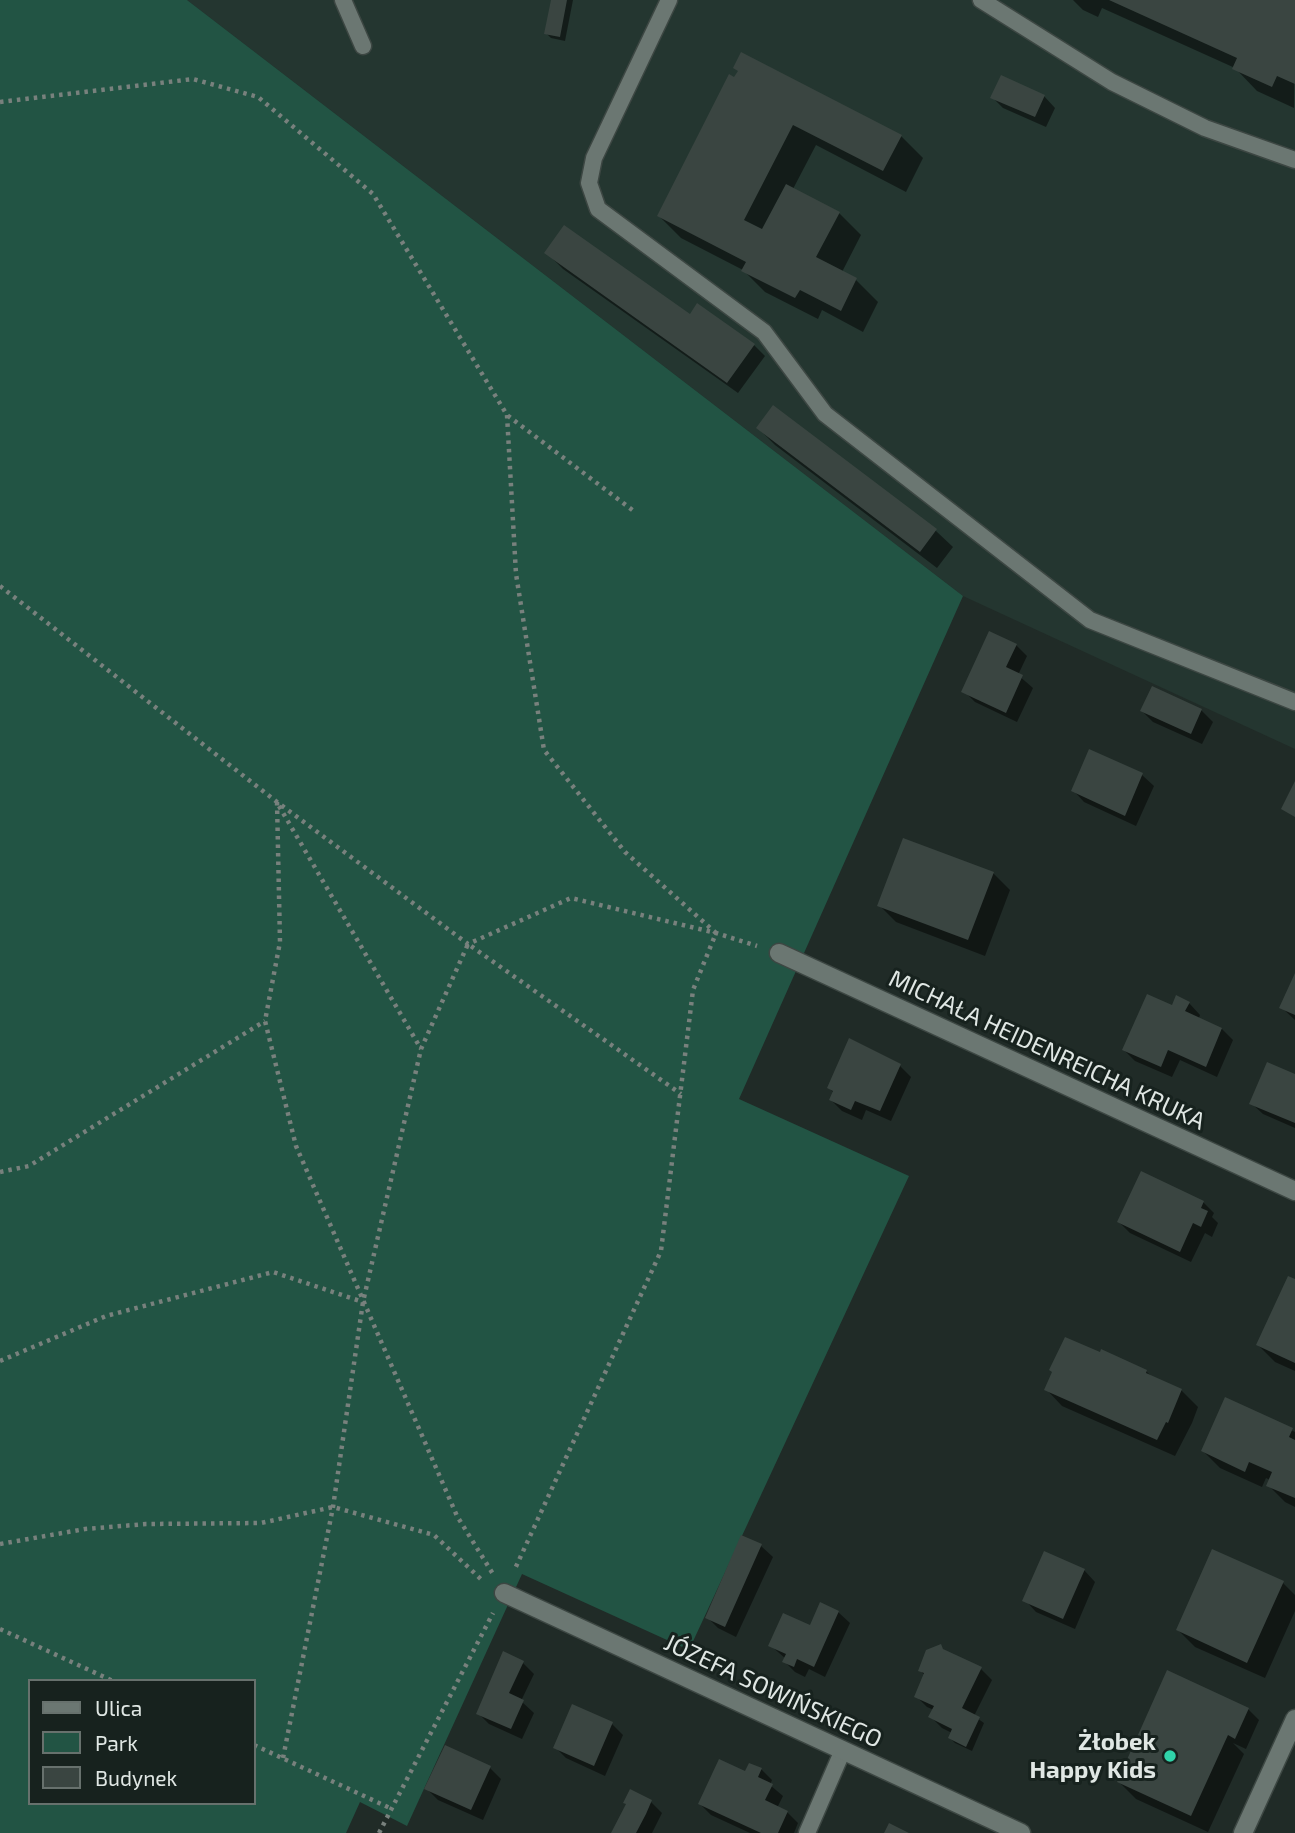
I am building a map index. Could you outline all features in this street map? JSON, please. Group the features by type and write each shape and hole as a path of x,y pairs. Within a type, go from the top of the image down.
{"street":[{"name":"MICHAŁA HEIDENREICHA KRUKA","path":"779,954 1295,1191"},
{"name":"JÓZEFA SOWIŃSKIEGO","path":"504,1593 1021,1833"},
{"path":"1243,1833 1295,1719"}],"lane":[{"path":"343,0 363,46"},
{"path":"669,0 594,158 589,183 598,209 764,332 825,414 1090,620 1295,702"},
{"path":"981,0 1112,82 1205,128 1295,160"},
{"path":"807,1833 843,1750"}],"path":[{"path":"0,102 193,79 258,97 373,194 507,415 635,512"},
{"path":"507,415 516,574 544,750 625,852 716,933"},
{"path":"0,586 277,802 468,944 681,1094"},
{"path":"277,802 280,942 265,1021 296,1146 457,1516 504,1593"},
{"path":"277,802 421,1049"},
{"path":"283,1758 333,1507 363,1302 421,1049 468,944 571,898 716,933 779,954"},
{"path":"379,1833 504,1593 661,1251 693,990 716,933"},
{"path":"0,1172 29,1166 265,1021"},
{"path":"0,1361 106,1316 273,1272 363,1302"},
{"path":"0,1544 85,1529 145,1524 261,1523 333,1507 433,1535 480,1580 504,1593"},
{"path":"0,1629 109,1679"},
{"path":"256,1746 392,1809"}],"shaded area":[{"path":"187,0 1295,0 1295,749 963,596"}],"green space":[{"path":"0,0 187,0 963,596 739,1099 909,1176 689,1650 522,1574 407,1826 360,1802 346,1833 0,1833"}],"building":[{"path":"551,0 567,0 560,37 544,34"},
{"path":"1109,0 1295,0 1295,84 1277,76 1272,87 1232,69 1237,58"},
{"path":"741,52 902,135 883,171 793,125 744,220 762,229 786,184 840,212 816,257 857,278 841,311 800,290 795,298 741,271 746,262 657,216 729,74 734,77 738,71 733,68"},
{"path":"1001,75 1045,95 1035,117 990,98"},
{"path":"564,225 690,314 697,303 755,344 727,383 544,253"},
{"path":"773,405 937,529 920,552 756,428"},
{"path":"989,631 1017,644 1006,667 1023,675 1006,713 961,692"},
{"path":"1152,686 1202,709 1191,734 1140,711"},
{"path":"1089,749 1143,773 1125,816 1071,791"},
{"path":"1295,781 1295,817 1281,809"},
{"path":"903,838 994,872 968,940 877,906"},
{"path":"1295,973 1295,1015 1279,1008"},
{"path":"1147,994 1172,1005 1176,995 1190,1002 1185,1011 1222,1028 1206,1067 1168,1050 1161,1067 1122,1050"},
{"path":"849,1038 901,1064 880,1111 855,1101 851,1110 829,1100 833,1091 827,1088"},
{"path":"1267,1062 1295,1074 1295,1123 1249,1104"},
{"path":"1141,1171 1204,1201 1201,1208 1208,1211 1201,1227 1193,1223 1180,1252 1117,1222"},
{"path":"1288,1276 1295,1279 1295,1363 1256,1345"},
{"path":"1065,1337 1100,1352 1101,1349 1182,1389 1168,1423 1166,1422 1157,1440 1044,1390 1052,1372 1049,1370"},
{"path":"1225,1397 1293,1428 1289,1437 1295,1440 1295,1498 1266,1486 1272,1472 1249,1462 1245,1472 1201,1451"},
{"path":"741,1535 762,1544 725,1627 705,1618"},
{"path":"1212,1549 1284,1581 1247,1663 1176,1630"},
{"path":"1044,1551 1085,1569 1063,1619 1022,1601"},
{"path":"820,1602 839,1611 814,1667 797,1659 794,1667 782,1662 786,1654 768,1646 783,1613 810,1625"},
{"path":"941,1644 943,1649 982,1667 962,1708 980,1717 966,1747 948,1738 952,1729 928,1717 934,1706 914,1697 924,1673 918,1671 926,1650"},
{"path":"503,1651 524,1661 509,1693 524,1700 511,1729 476,1714"},
{"path":"1167,1670 1249,1708 1235,1739 1228,1735 1191,1816 1117,1782"},
{"path":"572,1704 613,1722 594,1766 553,1748"},
{"path":"445,1745 491,1766 471,1810 424,1789"},
{"path":"719,1759 745,1771 749,1763 762,1768 758,1777 773,1784 765,1800 788,1811 778,1833 761,1833 698,1804"},
{"path":"630,1789 652,1800 646,1814 636,1833 611,1833 626,1804 623,1803"},
{"path":"889,1823 909,1833 884,1833"}],"place":[{"name":"Żłobek Happy Kids","path":"1170,1756"}]}
